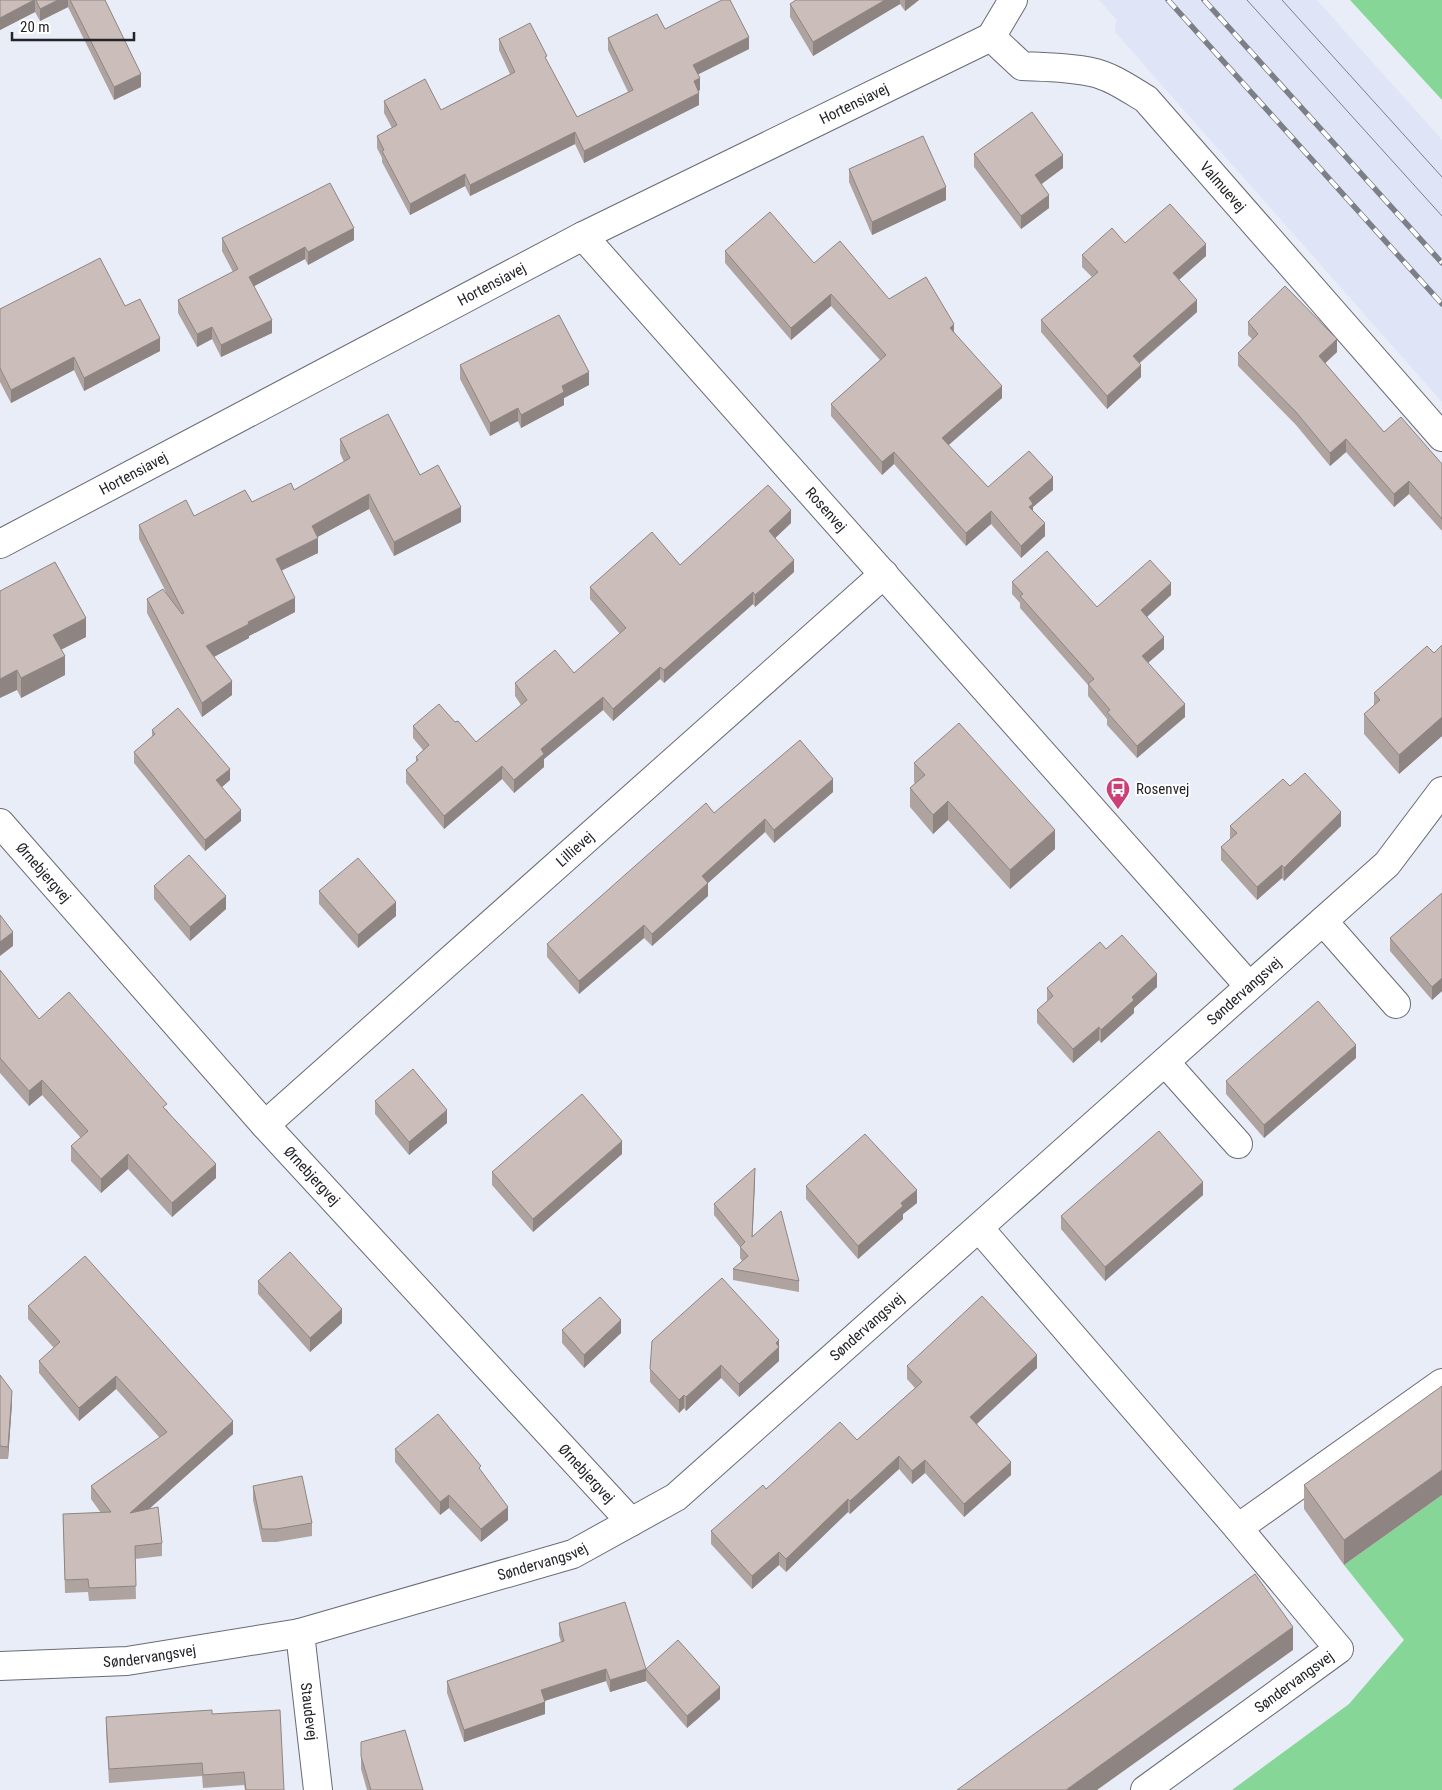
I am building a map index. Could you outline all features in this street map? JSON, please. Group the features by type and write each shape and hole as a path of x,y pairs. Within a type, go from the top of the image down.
{"street":[{"path":"991,37 1012,0"},
{"name":"Hortensiavej","path":"0,544 583,236 991,37"},
{"name":"Valmuevej","path":"991,37 1022,66 1093,72 1120,83 1146,99 1442,437"},
{"name":"Rosenvej","path":"583,236 1249,986"},
{"name":"Lillievej","path":"265,1125 884,574"},
{"name":"Søndervangsvej","path":"0,1666 126,1661 300,1633 573,1554 676,1497 1387,864 1442,791"},
{"name":"Ørnebjergvej","path":"0,823 265,1125 631,1522"},
{"path":"1323,921 1396,1004"},
{"path":"1165,1062 1238,1144"},
{"name":"Søndervangsvej","path":"979,1228 1238,1528 1339,1649 1145,1790"},
{"path":"1238,1528 1442,1383"},
{"name":"Staudevej","path":"300,1633 318,1790"}],"shaded area":[{"path":"1099,0 1317,0 1442,140 1442,402 1115,32 1116,19"}],"green space":[{"path":"1350,0 1442,0 1442,100"},
{"path":"1442,1495 1442,1790 1232,1790 1349,1704 1404,1640 1344,1565"}],"building":[{"path":"0,0 34,0 0,18"},
{"path":"36,0 58,0 40,9"},
{"path":"70,0 105,0 141,74 114,87"},
{"path":"722,0 730,0 749,37 693,65 700,78 694,81 699,93 584,151 575,132 470,185 465,174 410,204 382,151 384,150 377,136 397,125 384,101 425,79 441,110 515,72 499,39 530,23 547,56 545,57 577,117 633,90 608,38 657,14 665,29"},
{"path":"796,0 885,0 813,42 790,4"},
{"path":"1032,112 1063,155 1035,175 1049,195 1021,216 974,154"},
{"path":"923,136 946,187 872,222 849,169"},
{"path":"330,183 354,228 308,252 305,247 249,277 272,320 221,345 212,327 197,334 178,300 238,269 222,238"},
{"path":"1170,204 1206,244 1173,273 1197,300 1133,356 1141,365 1107,396 1041,320 1098,272 1082,255 1112,228 1125,243"},
{"path":"770,212 814,263 840,241 889,299 926,277 954,324 950,328 1002,386 942,438 988,487 1029,451 1053,477 1029,498 1033,504 1029,507 1045,523 1021,546 991,511 966,533 894,452 882,462 831,404 886,355 831,294 791,328 725,251"},
{"path":"100,258 125,306 140,299 160,338 84,378 74,357 11,390 0,368 0,309"},
{"path":"1285,286 1337,339 1319,356 1384,432 1401,417 1442,464 1442,519 1409,481 1394,494 1346,439 1330,453 1296,412 1238,353 1258,334 1248,322"},
{"path":"559,315 589,372 562,386 564,392 521,415 518,408 490,423 460,365"},
{"path":"388,414 420,475 438,465 461,507 394,542 369,494 312,526 318,538 276,559 295,598 206,646 232,681 202,703 147,599 163,589 182,614 184,613 139,525 186,500 194,516 245,490 252,502 291,483 294,490 350,458 340,439"},
{"path":"768,485 791,510 769,531 794,560 755,595 753,592 664,670 660,667 613,709 603,697 541,749 544,754 514,780 502,766 444,816 406,770 418,760 416,757 429,745 413,726 439,704 455,722 458,721 476,742 527,700 515,683 555,650 574,673 626,628 590,587 652,532 680,565"},
{"path":"1047,551 1097,607 1150,560 1171,583 1141,610 1164,637 1142,656 1185,704 1137,746 1107,712 1110,710 1088,684 1094,679 1020,596 1023,594 1012,582"},
{"path":"55,562 86,618 53,635 65,656 21,678 17,670 0,679 0,591"},
{"path":"1442,645 1442,717 1399,755 1364,714 1380,700 1374,693 1427,646 1434,653"},
{"path":"178,708 230,769 216,780 241,810 205,840 134,752 155,734 152,730"},
{"path":"959,723 1055,830 1010,870 948,801 933,815 910,788 925,775 914,763"},
{"path":"800,740 833,779 774,830 765,819 702,876 708,883 652,934 644,925 579,981 547,944 706,803 714,813"},
{"path":"1305,773 1341,812 1284,868 1282,865 1257,887 1221,847 1237,833 1230,826 1283,779 1290,786"},
{"path":"189,855 226,896 190,927 154,886"},
{"path":"358,858 396,902 358,935 319,891"},
{"path":"1442,893 1442,978 1432,987 1390,938"},
{"path":"0,915 13,932 0,942"},
{"path":"1122,935 1157,974 1132,997 1134,1000 1101,1030 1099,1027 1073,1049 1037,1010 1053,996 1047,988 1100,942 1106,949"},
{"path":"0,970 39,1019 69,992 167,1104 163,1107 216,1164 172,1203 128,1154 101,1179 71,1146 88,1131 42,1080 29,1091 0,1058"},
{"path":"1318,1001 1356,1045 1264,1125 1226,1081"},
{"path":"413,1069 447,1110 409,1142 375,1101"},
{"path":"582,1094 622,1141 533,1219 492,1172"},
{"path":"1159,1131 1203,1182 1105,1267 1061,1216"},
{"path":"865,1134 917,1190 901,1203 903,1206 858,1246 806,1186"},
{"path":"755,1168 752,1237 781,1211 799,1281 733,1269 748,1256 740,1247 745,1242 714,1204"},
{"path":"290,1252 342,1309 310,1338 258,1281"},
{"path":"85,1256 233,1421 130,1513 158,1507 162,1543 135,1546 136,1586 89,1588 88,1579 65,1580 63,1514 111,1512 91,1486 167,1432 116,1376 79,1408 39,1361 60,1342 28,1306"},
{"path":"722,1278 779,1340 776,1343 779,1347 739,1384 721,1365 686,1397 684,1395 679,1400 650,1369 652,1341"},
{"path":"982,1296 1037,1355 970,1417 1011,1462 964,1504 925,1460 912,1471 899,1456 850,1501 848,1499 786,1559 779,1552 752,1576 711,1531 763,1485 766,1489 840,1422 857,1440 922,1382 907,1366"},
{"path":"600,1297 621,1320 584,1355 562,1330"},
{"path":"0,1375 12,1391 8,1447 0,1446"},
{"path":"1442,1386 1442,1470 1344,1540 1304,1485"},
{"path":"438,1414 481,1466 479,1468 508,1507 481,1529 449,1495 440,1502 395,1449"},
{"path":"302,1476 312,1523 276,1529 262,1529 253,1486"},
{"path":"1255,1574 1293,1627 1066,1790 957,1790"},
{"path":"625,1602 646,1669 610,1680 606,1669 541,1690 545,1702 464,1730 447,1681 564,1641 559,1623"},
{"path":"678,1640 720,1687 687,1716 646,1669"},
{"path":"212,1710 212,1714 280,1710 284,1790 246,1790 244,1772 203,1775 202,1763 109,1769 106,1717"},
{"path":"405,1730 423,1790 371,1790 361,1756 361,1742"}],"tram line":[{"path":"1247,0 1442,216"},
{"path":"1282,0 1442,177"}],"railway":[{"path":"1168,0 1442,304"},
{"path":"1204,0 1442,263"}],"place":[{"name":"Rosenvej","path":"1118,810"}]}
